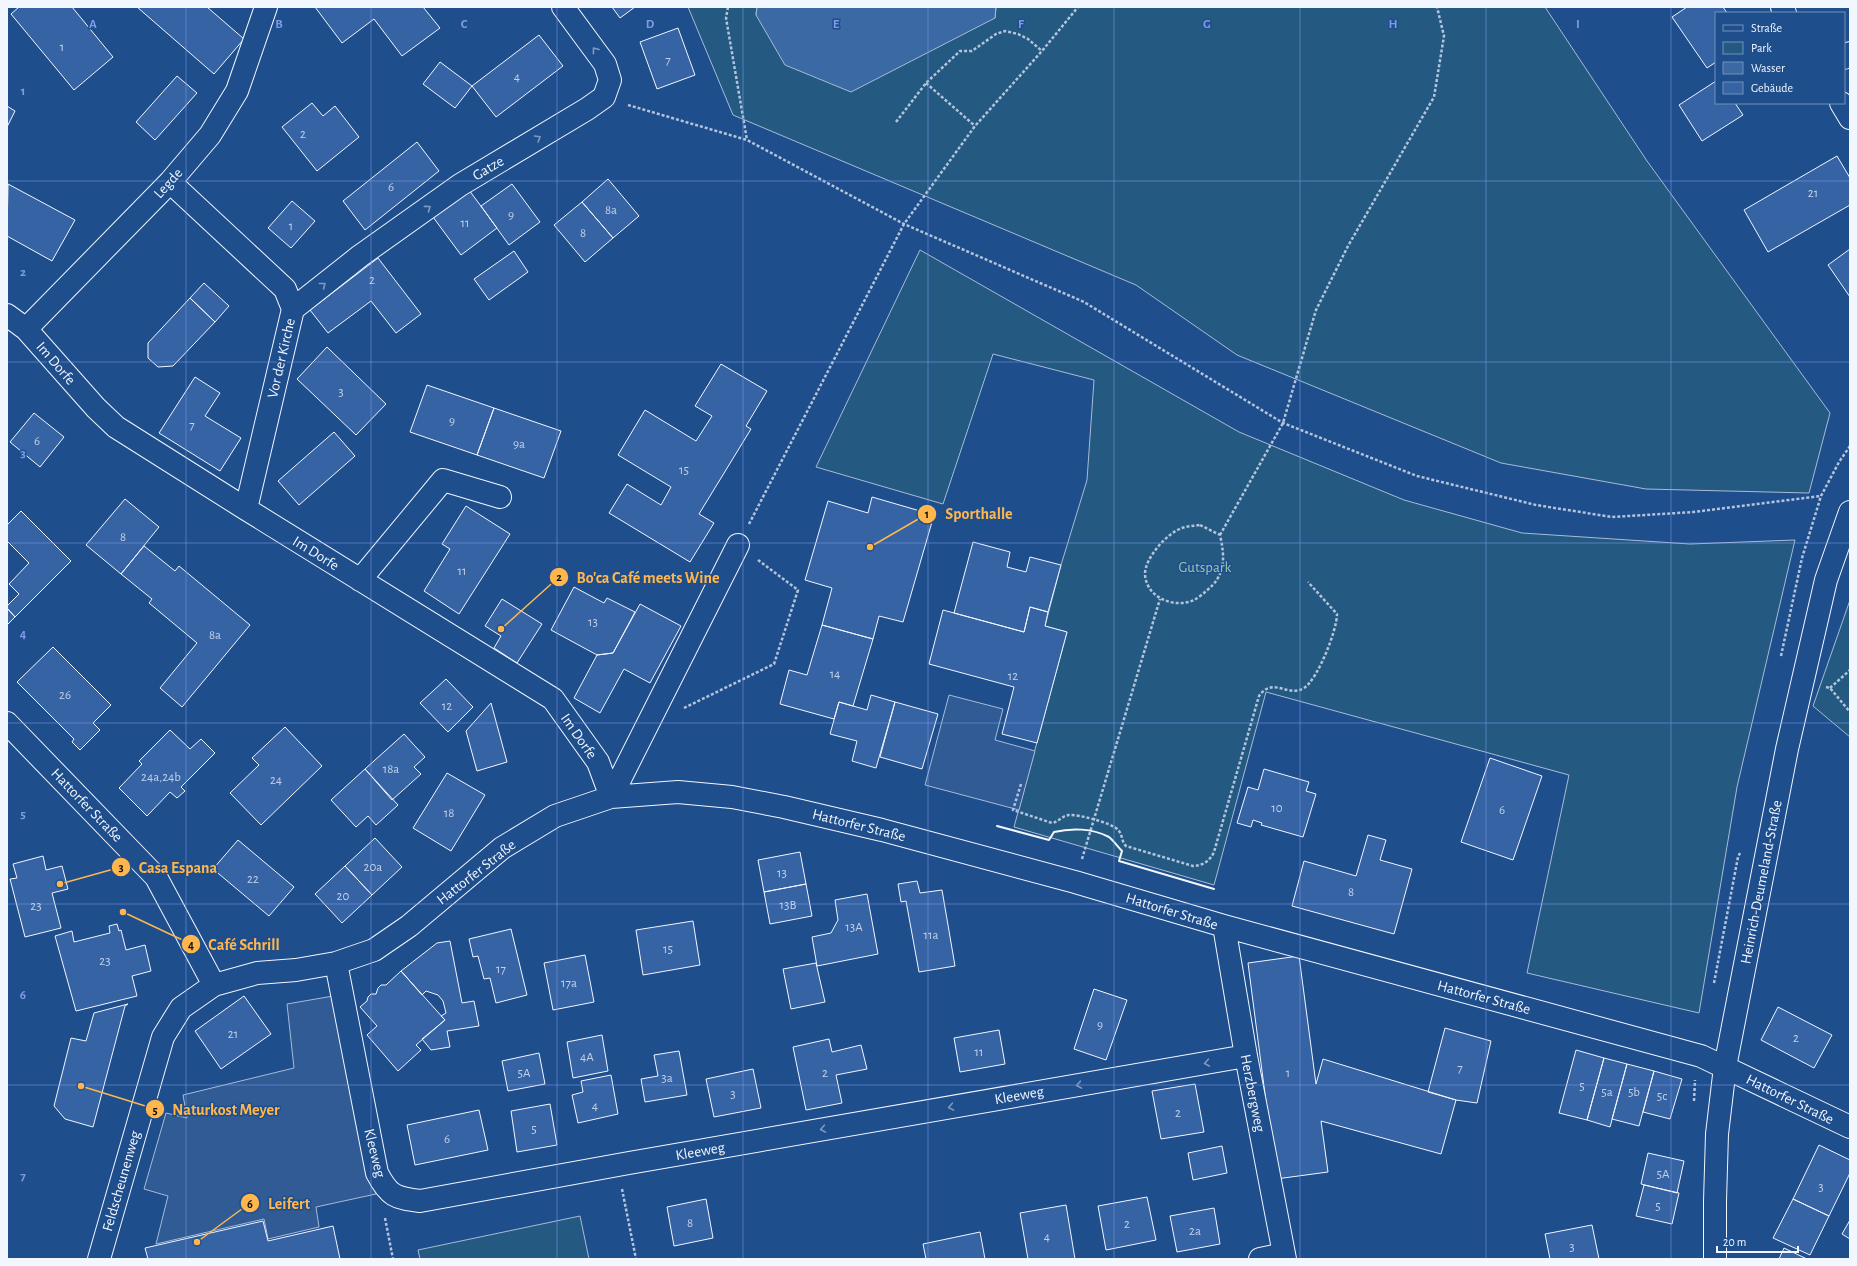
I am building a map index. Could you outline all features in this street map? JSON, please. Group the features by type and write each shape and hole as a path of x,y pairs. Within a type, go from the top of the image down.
{"street":[{"name":"Legde","path":"26,329 170,182 210,135 237,91 266,7"},
{"path":"563,7 605,64 610,80 604,97"},
{"name":"Gatze","path":"293,309 360,256 460,185 587,109 604,97"},
{"path":"1842,104 1850,118"},
{"name":"Vor der Kirche","path":"170,182 285,289 293,309 246,510"},
{"name":"Im Dorfe","path":"7,315 26,329 96,408 116,427 246,510 553,699 598,762 611,797"},
{"path":"360,580 443,480 500,497"},
{"name":"Heinrich-Deumeland-Straße","path":"1716,1259 1715,1201 1717,1134 1725,1067 1787,749 1826,580 1850,512"},
{"path":"611,797 738,545"},
{"name":"Hattorfer Straße","path":"7,723 156,877 214,985 257,974 296,970 336,963 374,950 409,926 502,848 555,816 611,797 678,792 732,797 882,830 1075,882 1224,926 1702,1056 1850,1127"},
{"name":"Herzbergweg","path":"1224,926 1246,1056 1285,1256"},
{"name":"Kleeweg","path":"336,963 377,1173 384,1188 399,1198 420,1201 623,1164 1246,1056"},
{"name":"Feldscheunenweg","path":"99,1259 163,1037 181,1008 214,985"},
{"path":"1260,1259 1285,1256"}],"path":[{"path":"728,7 726,18 747,140"},
{"path":"682,709 774,664 798,590 738,545 904,224 975,126 1042,51 1078,7"},
{"path":"1220,535 1200,525 1182,528 1168,537 1152,554 1145,574 1150,589 1160,599 1176,604 1194,600 1210,588 1220,576 1225,555 1220,535 1283,423 1316,310 1348,246 1434,97 1444,36 1437,7"},
{"path":"896,122 926,83 960,51 972,50 983,42 1005,31 1018,34 1028,39 1042,51"},
{"path":"926,83 975,126"},
{"path":"604,97 747,140 904,224 1084,302 1283,423 1417,476 1536,505 1612,517 1694,512 1821,496"},
{"path":"1021,784 1013,810 1052,823 1063,817 1072,815 1114,826 1118,830 1122,842 1126,846 1193,866 1202,864 1212,857 1259,696 1263,690 1270,687 1295,691 1304,688 1314,678 1321,667 1337,614 1308,582"},
{"path":"1075,882 1160,599"},
{"path":"1830,688 1850,670"},
{"path":"1802,683 1830,688 1850,712"},
{"path":"623,1164 636,1259"},
{"path":"384,1188 385,1217 393,1259"}],"green space":[{"path":"688,7 757,7 756,15 995,18 996,7 1545,7 1647,161 1830,413 1809,493 1646,489 1501,463 1237,355 1136,285 733,115"},
{"name":"Gutspark","path":"920,250 1239,432 1404,500 1522,533 1690,544 1795,540 1737,787 1699,1013 1527,973 1569,775 1266,692 1214,885 1014,827 1067,632 1045,626 1061,565 1087,480 1094,380 993,354 943,504 816,467"},
{"path":"1850,600 1850,737 1813,706"},
{"path":"580,1216 589,1259 420,1259 418,1250"}],"shaded area":[{"path":"949,695 1003,709 995,740 1035,751 1019,810 925,785"},
{"path":"339,995 376,1194 316,1207 319,1227 268,1239 264,1219 156,1244 168,1196 144,1189 166,1113 187,1118 183,1095 294,1068 287,1004"}],"water":[{"path":"757,7 996,7 995,18 851,92 785,65 756,15"}],"building":[{"path":"19,7 72,7 113,57 74,90 11,14"},
{"path":"137,7 207,7 244,39 214,74"},
{"path":"315,7 423,7 440,28 402,56 374,19 342,43"},
{"path":"612,7 635,7 620,18"},
{"path":"1687,7 1723,7 1726,12 1715,12 1715,63 1707,68 1672,17"},
{"path":"678,28 695,75 657,89 640,42"},
{"path":"539,35 563,66 496,117 472,86"},
{"path":"440,62 472,86 455,108 423,84"},
{"path":"177,76 197,93 155,140 136,122"},
{"path":"1715,82 1715,104 1736,104 1743,115 1702,141 1679,105"},
{"path":"312,103 323,116 335,106 359,137 317,171 282,127"},
{"path":"7,106 15,111 7,127"},
{"path":"417,142 439,171 365,230 343,201"},
{"path":"1837,156 1850,178 1850,205 1768,252 1744,210"},
{"path":"608,179 639,216 613,238 582,202"},
{"path":"8,184 75,220 52,261 7,236"},
{"path":"512,184 540,222 509,245 481,206"},
{"path":"469,190 497,228 461,255 433,217"},
{"path":"292,201 315,221 291,248 268,228"},
{"path":"582,202 613,238 585,262 554,225"},
{"path":"1850,249 1850,297 1828,265"},
{"path":"514,251 528,272 489,300 474,279"},
{"path":"378,258 421,314 396,333 371,301 328,333 310,310"},
{"path":"204,283 229,306 215,322 190,298"},
{"path":"190,298 215,322 173,366 158,367 148,358 148,343"},
{"path":"327,347 386,404 356,435 297,379"},
{"path":"721,364 767,391 746,426 751,429 699,514 714,523 690,562 609,513 627,484 661,505 671,487 618,455 645,410 696,441 712,416 695,406"},
{"path":"195,377 220,393 205,416 241,438 220,471 159,433"},
{"path":"427,385 494,408 477,455 410,432"},
{"path":"494,408 561,431 544,478 477,455"},
{"path":"34,413 64,437 40,467 10,442"},
{"path":"334,432 355,456 299,505 278,481"},
{"path":"872,497 934,515 903,622 879,616 873,639 822,625 832,588 805,580 828,501 868,513"},
{"path":"125,499 159,527 121,574 86,545"},
{"path":"466,506 510,534 459,614 424,591 450,549 442,544"},
{"path":"21,511 71,561 15,617 7,606 19,594 9,584 29,563 7,541 7,525"},
{"path":"973,542 1010,552 1007,567 1026,572 1030,557 1061,565 1048,612 1030,607 1024,632 954,613"},
{"path":"144,546 175,571 179,566 250,625 182,707 160,688 197,643 149,603 152,599 121,574"},
{"path":"574,587 604,603 607,598 635,612 613,653 597,655 551,630"},
{"path":"502,599 542,624 517,663 494,648 501,636 485,626"},
{"path":"640,604 681,626 650,683 624,669 600,713 574,698 597,655 613,653"},
{"path":"1030,607 1048,612 1045,626 1067,632 1037,743 1002,734 1014,687 929,664 943,610 1024,632"},
{"path":"7,608 15,617 7,625"},
{"path":"822,625 873,639 853,706 839,702 834,719 780,704 789,670 807,675"},
{"path":"53,647 111,705 93,723 100,730 80,750 72,742 74,739 17,682"},
{"path":"446,679 473,707 448,732 420,703"},
{"path":"871,695 895,702 876,768 852,761 857,741 830,734 839,702 867,710"},
{"path":"895,702 938,714 922,769 880,757"},
{"path":"491,703 507,762 477,771 466,731"},
{"path":"285,727 322,766 261,825 230,793 259,765 252,758"},
{"path":"170,730 190,749 201,739 215,753 181,787 185,791 177,798 170,792 147,816 119,788 142,764 139,761"},
{"path":"404,734 425,757 414,767 421,774 392,800 365,769"},
{"path":"1490,758 1542,776 1513,860 1461,842"},
{"path":"365,769 398,805 376,825 368,816 356,827 331,800"},
{"path":"1264,769 1309,782 1306,791 1316,794 1303,837 1261,825 1262,823 1253,820 1251,827 1237,823 1248,787 1258,790"},
{"path":"447,773 485,795 451,851 413,828"},
{"path":"1368,835 1386,840 1380,860 1412,869 1394,934 1292,906 1304,861 1356,876"},
{"path":"375,838 402,867 372,895 345,866"},
{"path":"238,840 294,887 269,916 213,869"},
{"path":"800,852 806,884 764,892 758,860"},
{"path":"43,856 46,870 62,866 68,889 52,893 61,928 25,937 10,879 17,878 13,864"},
{"path":"345,866 372,895 342,923 315,894"},
{"path":"917,881 920,893 942,890 955,966 919,972 906,901 901,902 898,884"},
{"path":"806,884 812,916 770,924 764,892"},
{"path":"867,894 878,954 817,966 812,937 831,933 838,920 835,900"},
{"path":"693,921 700,965 643,975 636,930"},
{"path":"117,924 119,931 121,930 126,950 145,945 151,971 132,976 137,996 76,1011 55,936 72,931 74,942 110,933 109,926"},
{"path":"511,929 527,995 496,1003 490,978 484,979 478,956 473,957 469,939"},
{"path":"450,941 462,1003 474,1001 479,1026 447,1031 450,1047 431,1050 422,1039 445,1020 441,1016 446,1013 443,1001 438,995 426,991 422,995 401,971 437,943"},
{"path":"585,955 594,1002 553,1010 544,963"},
{"path":"1299,956 1316,1084 1323,1059 1456,1100 1441,1154 1321,1121 1328,1172 1276,1179 1248,963"},
{"path":"816,963 825,1002 791,1009 783,969"},
{"path":"401,971 445,1020 416,1045 421,1050 398,1071 367,1035 377,1026 360,1007 367,1001 371,994 376,994 381,985 386,985"},
{"path":"1094,989 1127,1000 1106,1060 1074,1049"},
{"path":"244,996 271,1034 221,1069 195,1031"},
{"path":"128,1004 125,1006 93,1127 65,1119 54,1106 71,1038 86,1041 94,1013"},
{"path":"1778,1007 1832,1035 1814,1068 1761,1040"},
{"path":"1445,1028 1491,1041 1477,1103 1456,1100 1428,1092"},
{"path":"999,1030 1005,1064 960,1072 954,1038"},
{"path":"602,1035 608,1071 573,1078 567,1042"},
{"path":"829,1039 832,1052 861,1045 867,1069 836,1075 842,1103 806,1110 793,1047"},
{"path":"1576,1050 1604,1058 1587,1120 1559,1113"},
{"path":"679,1051 687,1095 645,1102 641,1079 658,1076 654,1055"},
{"path":"539,1053 545,1084 508,1091 502,1061"},
{"path":"1604,1058 1627,1064 1610,1127 1587,1120"},
{"path":"1627,1064 1654,1071 1639,1126 1612,1119"},
{"path":"753,1069 761,1108 714,1117 706,1079"},
{"path":"1654,1071 1682,1079 1670,1119 1643,1112"},
{"path":"611,1075 618,1114 578,1123 572,1095 583,1092 581,1081"},
{"path":"1195,1084 1204,1132 1161,1139 1152,1091"},
{"path":"550,1104 557,1145 517,1152 511,1111"},
{"path":"479,1110 488,1150 415,1165 407,1125"},
{"path":"1819,1145 1850,1160 1850,1173 1829,1216 1793,1199"},
{"path":"1222,1146 1227,1173 1193,1180 1188,1153"},
{"path":"1648,1153 1684,1161 1677,1193 1641,1184"},
{"path":"1644,1185 1679,1193 1672,1224 1636,1216"},
{"path":"1147,1197 1156,1240 1106,1250 1098,1206"},
{"path":"706,1199 713,1238 674,1246 667,1207"},
{"path":"1793,1199 1829,1216 1810,1255 1773,1238"},
{"path":"1066,1205 1075,1259 1028,1259 1020,1213"},
{"path":"1214,1208 1220,1244 1177,1252 1170,1216"},
{"path":"1850,1220 1850,1239 1842,1234"},
{"path":"263,1221 268,1241 333,1226 340,1259 148,1259 145,1248"},
{"path":"1592,1225 1599,1259 1550,1259 1545,1234"},
{"path":"980,1232 985,1259 926,1259 923,1244"},
{"path":"1784,1248 1807,1259 1779,1259"}],"wall":[{"path":"997,826 1049,840 1054,832 1074,829 1096,832 1109,837 1122,851 1119,861 1214,889"}],"place":[{"name":"Sporthalle","path":"870,547"},
{"name":"Bo'ca Café meets Wine","path":"501,629"},
{"name":"Casa Espana","path":"60,884"},
{"name":"Café Schrill","path":"123,912"},
{"name":"Naturkost Meyer","path":"81,1086"},
{"name":"Leifert","path":"197,1242"}]}
